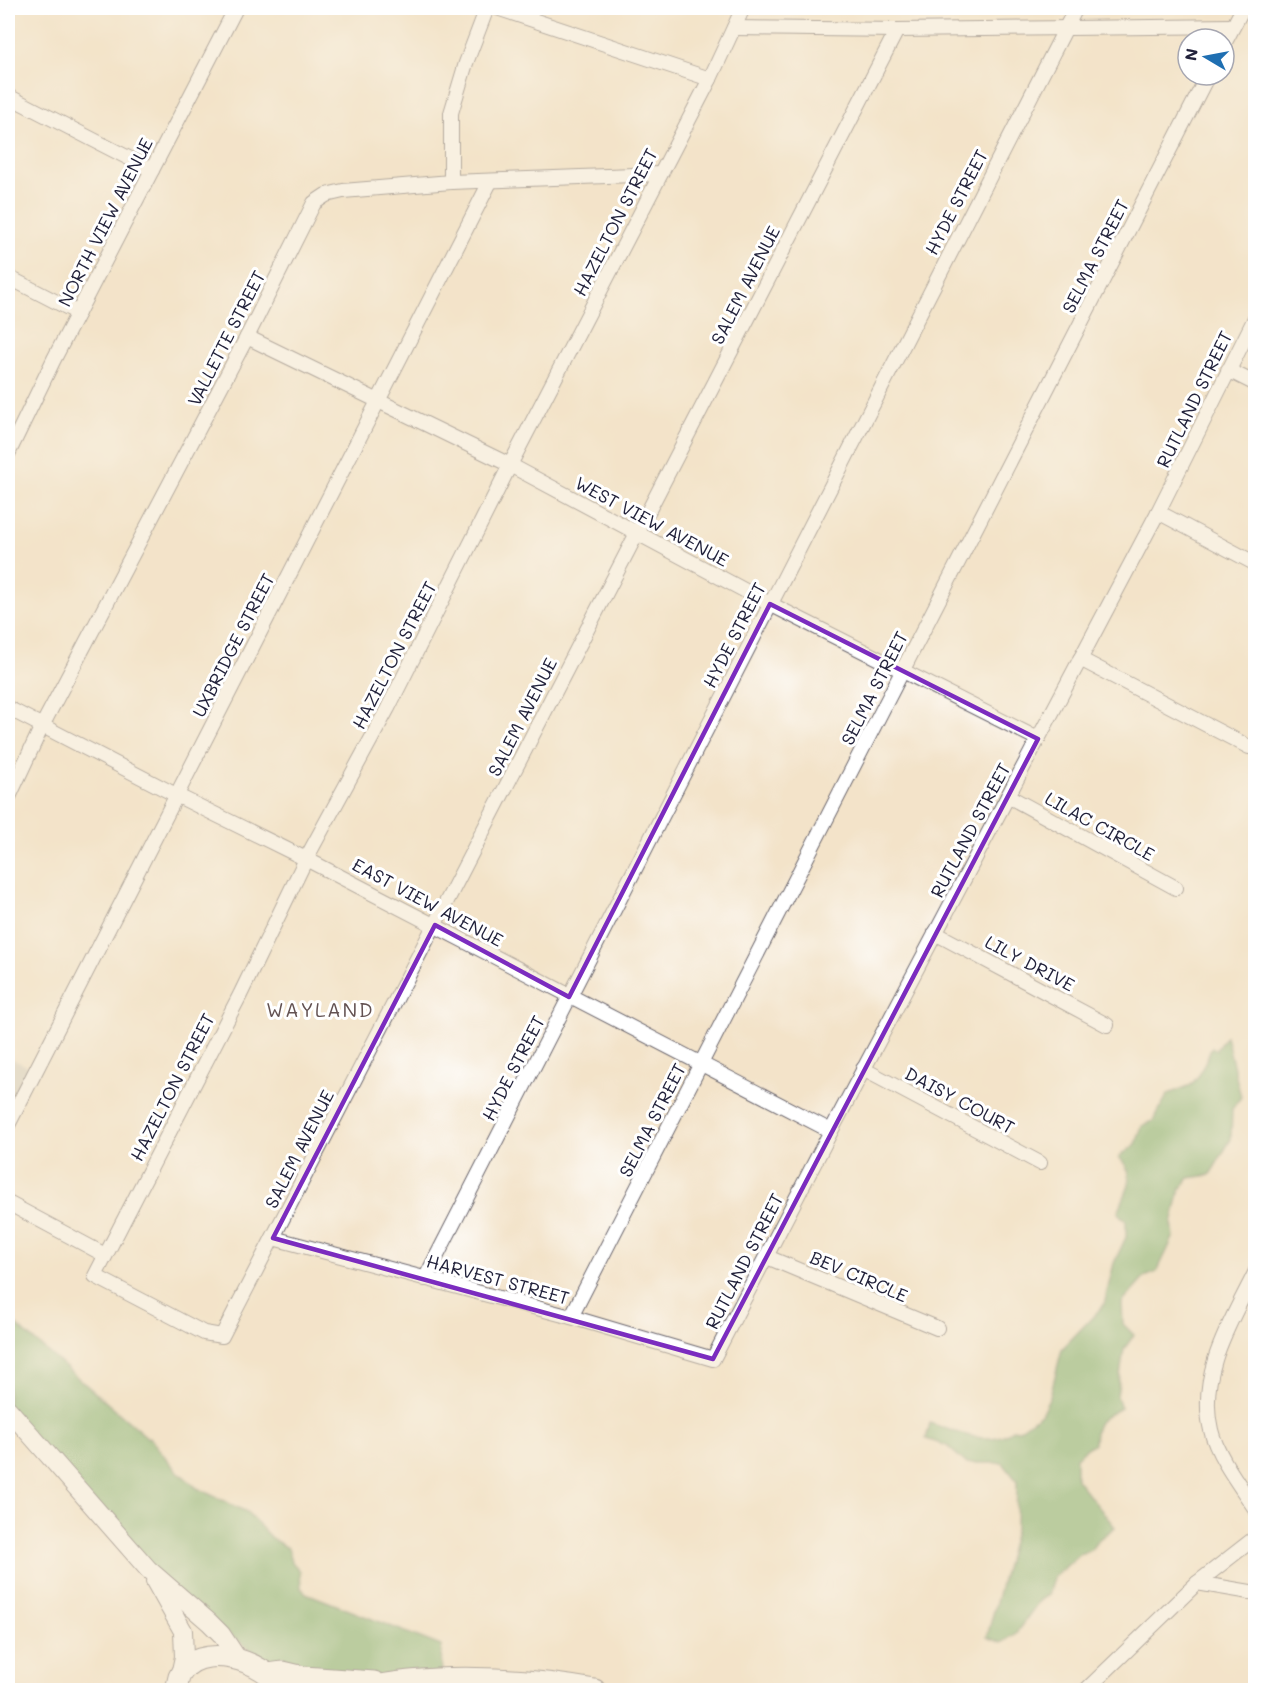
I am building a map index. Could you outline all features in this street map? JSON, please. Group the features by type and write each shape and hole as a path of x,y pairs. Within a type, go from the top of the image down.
{"main road":[{"path":"8,1409 148,1569 212,1626 237,1658"},
{"path":"148,1569 183,1631 184,1657 178,1683"},
{"path":"178,1683 191,1664 218,1656 237,1658 252,1664 268,1674 282,1690"},
{"path":"268,1674 283,1672 364,1687 484,1679 595,1690"}],"street":[{"name":"NORTH VIEW AVENUE","path":"8,454 78,313 236,8"},
{"path":"451,182 451,113 466,63 487,8"},
{"path":"497,8 710,79"},
{"name":"HAZELTON STREET","path":"136,1298 95,1276 240,994 306,859 388,708 510,465 710,79 743,8"},
{"name":"HYDE STREET","path":"425,1279 1076,8"},
{"path":"734,28 897,30 1233,26 1243,8"},
{"name":"SALEM AVENUE","path":"136,1298 204,1333 222,1336 897,30"},
{"name":"SELMA STREET","path":"571,1317 1202,87"},
{"path":"8,96 152,170"},
{"name":"VALLETTE STREET","path":"8,799 42,726 247,337 314,203 326,195 343,191 451,182 660,174"},
{"name":"UXBRIDGE STREET","path":"8,1125 490,182"},
{"path":"8,277 78,313"},
{"name":"RUTLAND STREET","path":"713,1359 863,1069 1158,512 1256,316"},
{"name":"WEST VIEW AVENUE","path":"247,337 510,465 770,604 1038,739"},
{"path":"1228,370 1256,384"},
{"path":"1158,512 1256,564"},
{"path":"1080,659 1249,747"},
{"name":"EAST VIEW AVENUE","path":"8,708 306,859 831,1131"},
{"name":"LILAC CIRCLE","path":"1008,796 1176,888"},
{"name":"LILY DRIVE","path":"935,933 1107,1025"},
{"name":"DAISY COURT","path":"863,1069 1040,1163"},
{"path":"8,1203 105,1255"},
{"name":"HARVEST STREET","path":"273,1238 571,1317 713,1359"},
{"name":"BEV CIRCLE","path":"767,1257 937,1328"},
{"path":"1256,1271 1222,1342 1210,1374 1206,1401 1211,1432 1231,1473 1256,1510"},
{"path":"1086,1690 1197,1583 1256,1537"},
{"path":"1197,1583 1256,1593"}],"highlighted area":[{"path":"770,604 1038,739 713,1359 273,1238 435,925 569,997"}],"shaded area":[{"path":"8,1057 33,1069 8,1124"}],"green space":[{"path":"1226,1036 1241,1097 1232,1109 1231,1139 1210,1175 1189,1178 1180,1189 1172,1224 1174,1236 1157,1272 1145,1277 1122,1303 1123,1324 1134,1335 1124,1349 1117,1396 1121,1408 1100,1421 1094,1443 1076,1457 1076,1479 1115,1527 1098,1540 1091,1550 1080,1554 1053,1578 1048,1595 1040,1600 1016,1633 1002,1643 987,1637 1016,1527 1017,1481 1003,1463 966,1463 947,1446 926,1439 930,1423 961,1434 995,1438 1013,1429 1019,1430 1041,1414 1050,1396 1062,1349 1104,1305 1114,1263 1126,1237 1126,1221 1118,1213 1130,1178 1125,1164 1119,1157 1136,1144 1142,1126 1153,1121 1168,1094 1191,1085 1199,1075 1212,1047 1216,1050"},
{"path":"8,1318 149,1437 175,1469 197,1488 247,1512 271,1538 288,1548 292,1562 300,1571 301,1588 306,1593 441,1646 442,1679 527,1690 324,1690 316,1681 282,1671 221,1629 135,1555 8,1410"}],"district":[{"name":"WAYLAND","path":"320,1009"}]}
